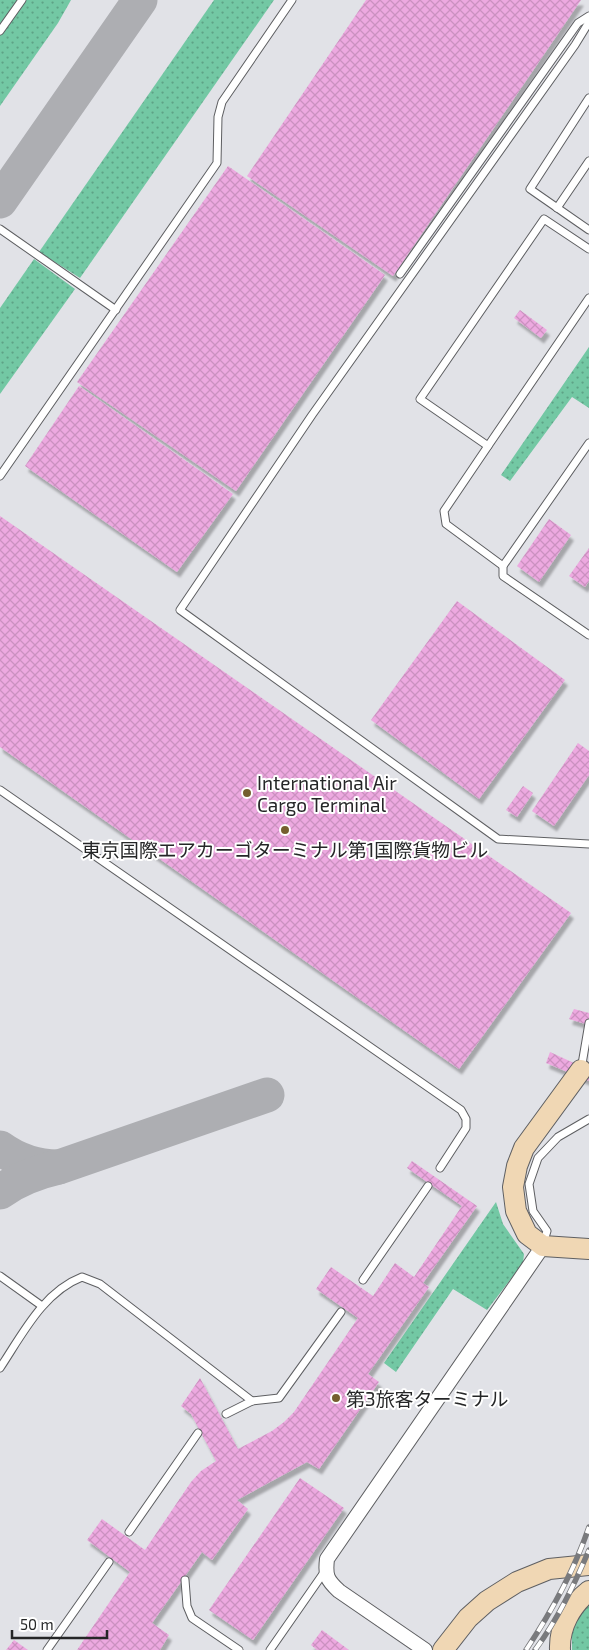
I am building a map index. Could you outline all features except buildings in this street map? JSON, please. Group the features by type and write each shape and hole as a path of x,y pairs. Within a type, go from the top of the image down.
{"street":[{"path":"581,1070 524,1148 512,1187 516,1211 527,1234 543,1246 589,1249"},
{"path":"424,1650 329,1582 325,1571 327,1559 543,1246"},
{"path":"443,1650 468,1618 487,1601 516,1582 549,1569 589,1565"},
{"path":"560,1650 562,1633 568,1616 576,1603 589,1591"}],"lane":[{"path":"0,32 22,0"},
{"path":"0,476 216,163 218,118 222,102 292,0"},
{"path":"400,274 578,23 589,16"},
{"path":"589,22 575,46 312,416 180,610 498,839 589,844"},
{"path":"588,226 530,189 589,98"},
{"path":"558,208 589,161"},
{"path":"488,446 420,399 544,219 589,249"},
{"path":"0,229 116,310"},
{"path":"502,566 446,524 444,511 589,298"},
{"path":"589,443 502,566 503,576 589,635"},
{"path":"0,790 461,1110 466,1119 466,1128 440,1168"},
{"path":"581,1070 589,1023"},
{"path":"543,1246 547,1231 533,1211 530,1184 538,1158 558,1137 589,1119"},
{"path":"364,1280 428,1186"},
{"path":"0,1276 42,1306"},
{"path":"0,1368 42,1306 70,1282 82,1277 100,1284 252,1401"},
{"path":"226,1414 252,1401 280,1398 341,1312"},
{"path":"129,1532 198,1433"},
{"path":"47,1650 108,1562"},
{"path":"272,1649 325,1571"},
{"path":"185,1580 187,1606 192,1618 239,1650"}],"green space":[{"path":"0,0 71,0 58,23 0,106"},
{"path":"214,0 274,0 80,278 39,252"},
{"path":"34,259 75,289 0,394 0,308"},
{"path":"589,347 589,408 572,397 510,481 501,475"},
{"path":"496,1202 503,1224 524,1254 523,1263 487,1310 453,1289 396,1372 384,1363"},
{"path":"589,1605 589,1650 572,1650 572,1623"}],"taxiway":[{"path":"0,201 140,0"},
{"path":"0,1192 14,1183 35,1174 267,1095"},
{"path":"0,1148 28,1162 42,1166 58,1167"}],"railway":[{"path":"526,1650 562,1590 589,1527"},
{"path":"535,1650 565,1602 589,1550"}],"place":[{"name":"International Air Cargo Terminal","path":"247,793"},
{"name":"東京国際エアカーゴターミナル第1国際貨物ビル","path":"285,830"},
{"name":"第3旅客ターミナル","path":"336,1398"}]}
